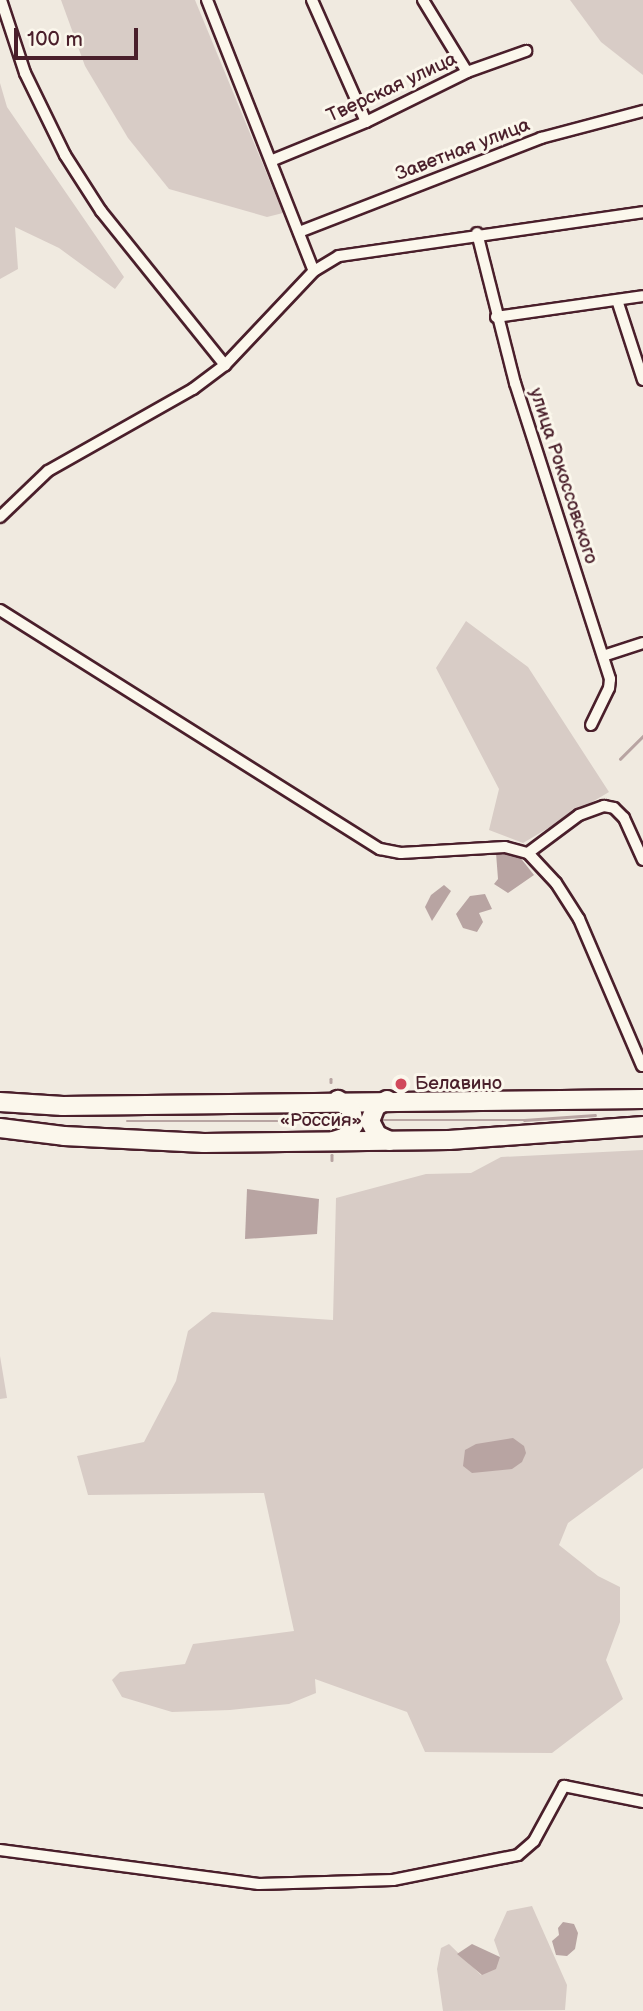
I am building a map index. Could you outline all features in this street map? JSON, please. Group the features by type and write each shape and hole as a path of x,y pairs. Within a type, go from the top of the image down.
{"highway":[{"name":"«Россия»","path":"0,1102 63,1106 338,1100 643,1099"},
{"path":"333,1141 346,1137 354,1124 351,1109 338,1100"},
{"path":"387,1100 376,1106 370,1121 377,1135 391,1141"},
{"name":"«Россия»","path":"0,1128 64,1136 190,1142 391,1141 513,1137 643,1126"}],"street":[{"path":"1,0 25,73 65,155 114,229 225,365"},
{"path":"312,0 366,122"},
{"path":"423,0 467,72"},
{"path":"209,1 314,271"},
{"name":"Тверская улица","path":"273,160 366,122 467,72 526,51"},
{"name":"Заветная улица","path":"299,232 541,138 643,111"},
{"path":"0,517 48,471 181,396 225,365 314,271 339,256 477,233 643,212"},
{"name":"улица Рокоссовского","path":"477,233 496,317 603,656 609,688 591,725"},
{"path":"496,317 643,296"},
{"path":"617,300 643,380"},
{"path":"0,610 380,849 391,853 505,847 528,853 556,883 579,919 642,1066"},
{"path":"603,656 643,643"},
{"path":"528,853 579,815 604,806 614,808 624,818 643,860"},
{"path":"0,1850 258,1884 393,1880 518,1855 534,1841 564,1786 643,1802"}],"shaded area":[{"path":"61,0 195,0 283,213 267,217 169,189 128,138 85,66"},
{"path":"570,0 643,0 643,75 601,42"},
{"path":"0,83 7,107 124,277 115,289 59,248 15,227 18,269 0,279"},
{"path":"466,621 528,667 609,792 523,843 489,830 499,789 436,668"},
{"path":"515,851 534,875 508,893 494,884 498,879 496,853"},
{"path":"444,885 451,891 432,921 425,907 431,895"},
{"path":"485,894 492,909 479,913 483,922 477,932 463,928 456,914 470,896"},
{"path":"643,1150 643,1468 568,1523 559,1545 598,1576 620,1587 620,1622 606,1660 623,1699 552,1753 425,1752 407,1712 315,1679 316,1693 289,1704 230,1710 172,1712 122,1697 112,1680 120,1672 185,1664 193,1644 294,1631 264,1493 88,1495 77,1456 144,1442 176,1381 188,1331 212,1312 333,1320 336,1198 426,1174 471,1173 501,1157"},
{"path":"247,1189 319,1199 317,1234 245,1239"},
{"path":"0,1356 7,1398 0,1399"},
{"path":"513,1438 524,1446 526,1453 522,1462 512,1469 472,1473 463,1466 465,1450 476,1444"},
{"path":"532,1906 567,1985 565,2010 443,2011 437,1969 441,1948 449,1944 481,1975 500,1957 494,1940 507,1911"},
{"path":"563,1922 574,1924 578,1933 575,1949 567,1956 556,1955 552,1941 559,1935 558,1928"},
{"path":"472,1944 500,1957 496,1969 482,1975 457,1954"}],"waterway":[{"path":"620,759 643,736"},
{"path":"383,1120 524,1120 595,1115"},
{"path":"331,1117 331,1125"},
{"path":"127,1121 343,1121"},
{"path":"332,1155 332,1160"}],"place":[{"name":"Белавино","path":"401,1084"}]}
